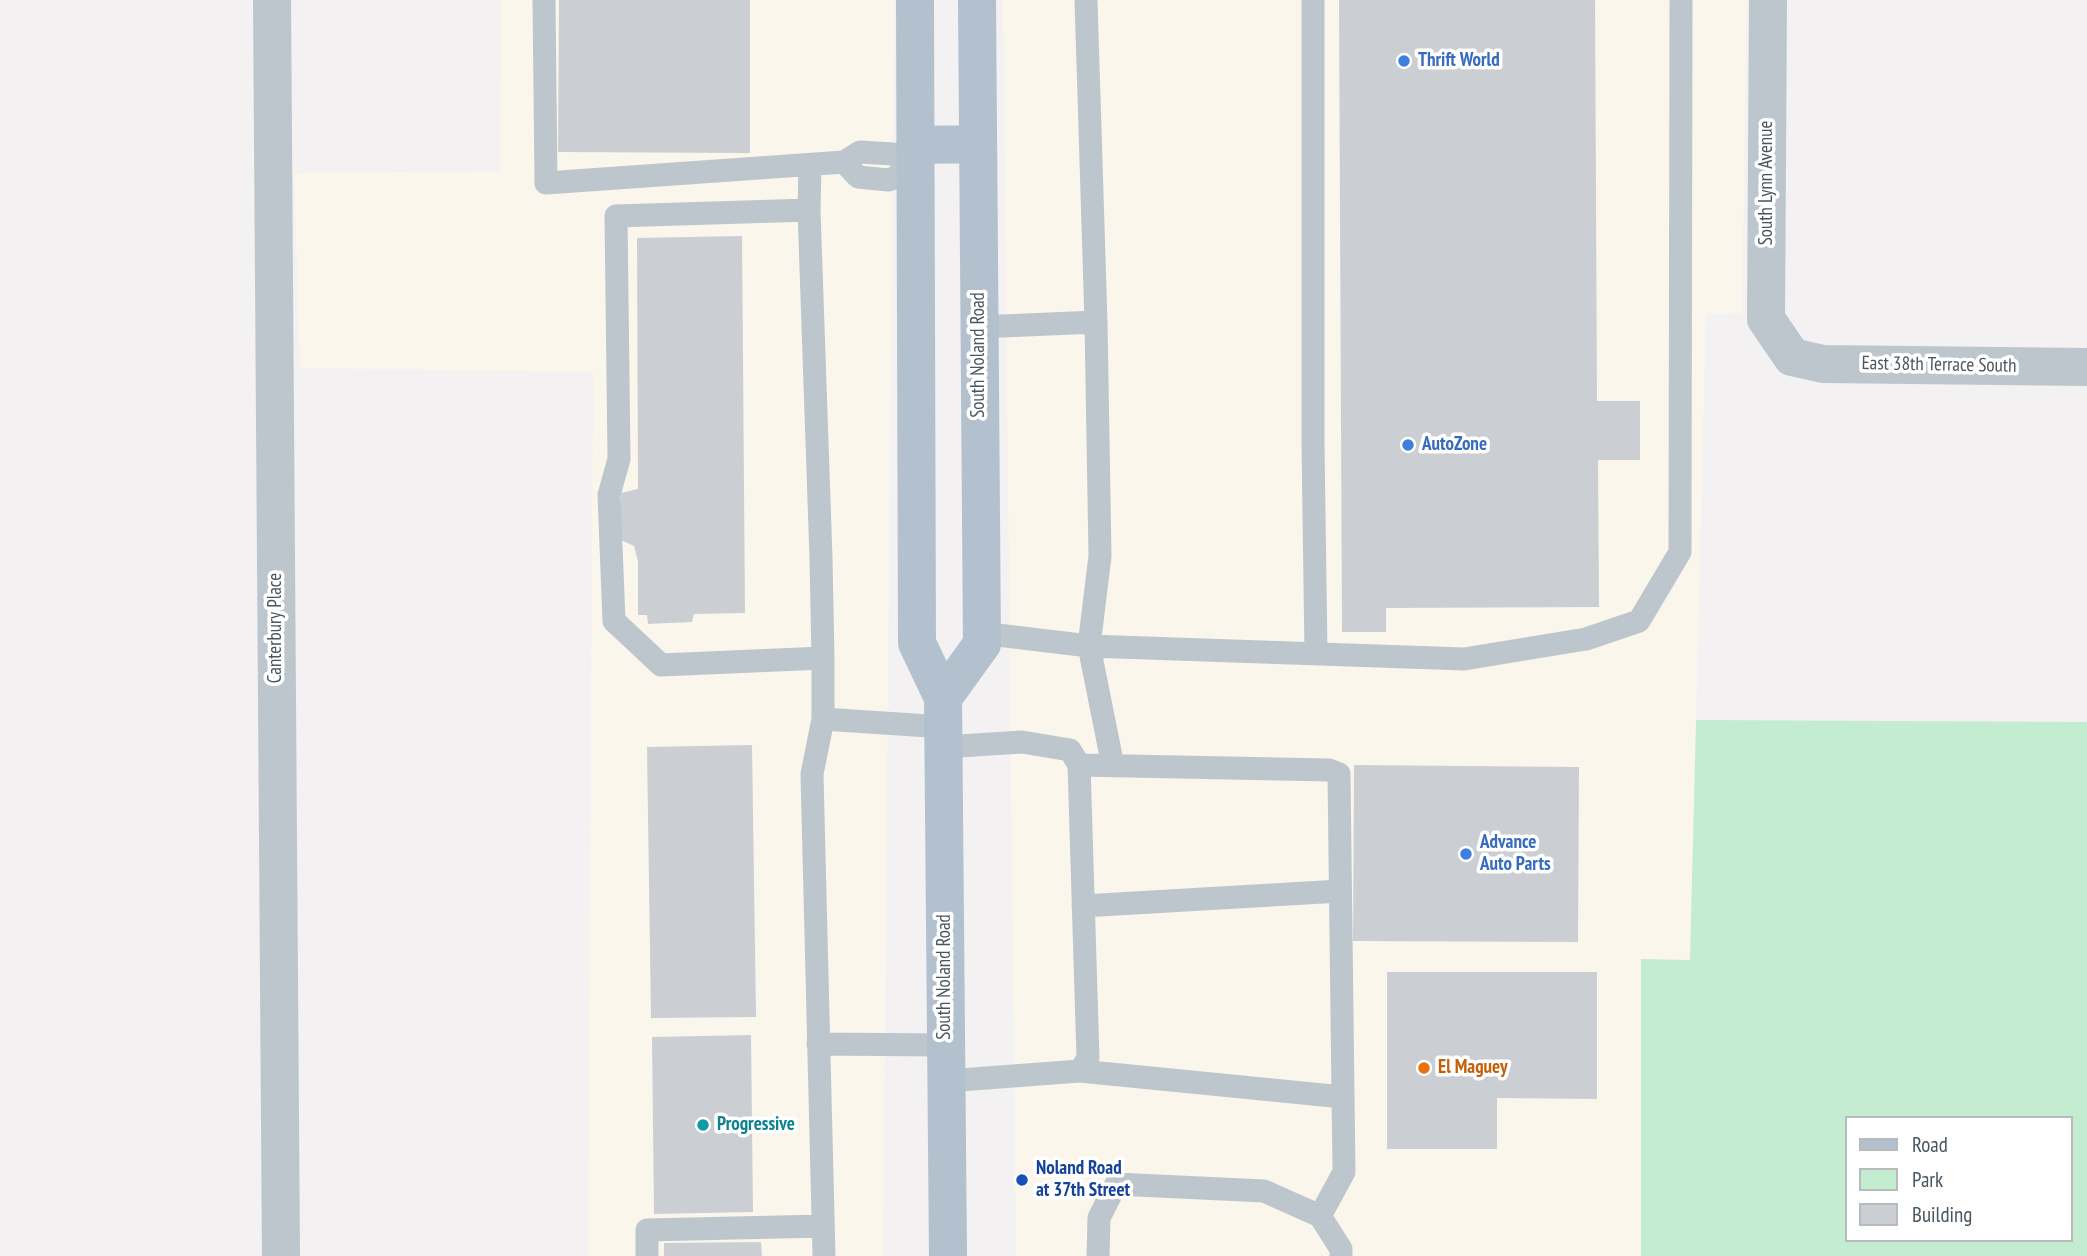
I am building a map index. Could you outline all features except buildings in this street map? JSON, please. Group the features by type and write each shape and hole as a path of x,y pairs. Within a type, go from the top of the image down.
{"main road":[{"name":"South Noland Road","path":"915,0 917,643 943,724 948,1256"},
{"name":"South Noland Road","path":"943,724 982,644 976,0"},
{"path":"915,158 978,144"}],"street":[{"name":"Canterbury Place","path":"272,0 281,1256"},
{"name":"South Lynn Avenue","path":"1768,0 1766,319 1792,357"},
{"name":"East 38th Terrace South","path":"1792,357 1823,364 2087,367"}],"lane":[{"path":"544,0 546,183 844,162 860,152 915,158"},
{"path":"1086,0 1100,556 1089,646 1113,766"},
{"path":"1313,0 1316,654"},
{"path":"981,633 1089,646 1464,659 1586,639 1639,621 1680,552 1681,0"},
{"path":"810,165 809,210 823,658 823,719 812,774 824,1256"},
{"path":"809,210 616,216 619,459 609,495 614,621 661,665 823,658"},
{"path":"979,327 1096,322"},
{"path":"823,719 943,724 1070,750 1079,765 1088,1058 1080,1071"},
{"path":"1079,765 1329,770 1339,774 1344,1172 1320,1216"},
{"path":"1083,906 1340,891"},
{"path":"818,1044 946,1063 1080,1071 1343,1097"},
{"path":"1098,1256 1099,1218 1115,1184 1264,1191 1320,1216 1341,1249 1341,1256"},
{"path":"647,1256 647,1230 823,1226"}],"shaded area":[{"path":"501,0 894,0 883,1256 588,1256 593,372 300,368 294,173 500,171"},
{"path":"1003,0 1747,0 1742,313 1706,315 1690,960 1641,960 1641,1256 1016,1256"}],"green space":[{"path":"1696,720 2087,722 2087,1256 1641,1256 1641,959 1690,960"}],"place":[{"name":"Thrift World","path":"1404,61"},
{"name":"AutoZone","path":"1408,445"},
{"name":"Advance Auto Parts","path":"1466,854"},
{"name":"El Maguey","path":"1424,1068"},
{"name":"Progressive","path":"703,1125"},
{"name":"Noland Road at 37th Street","path":"1022,1180"}]}
